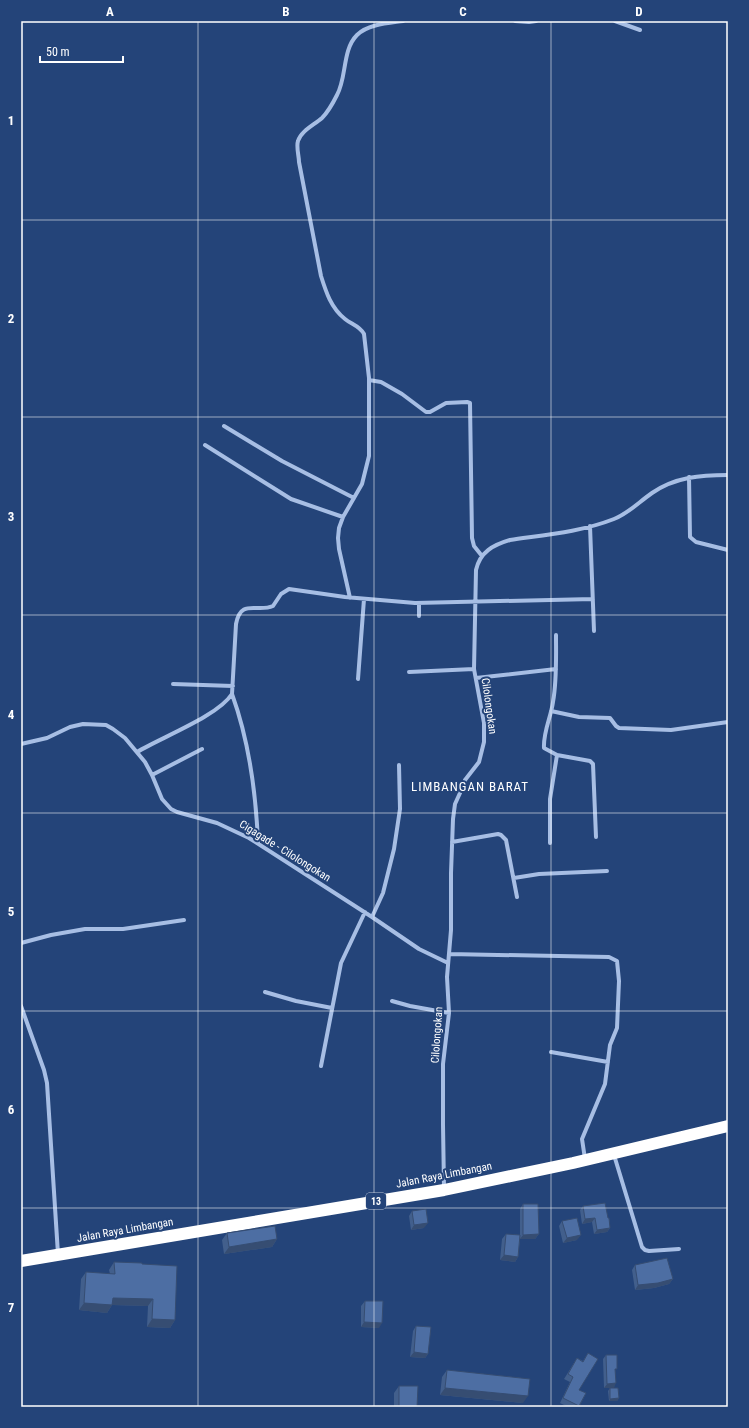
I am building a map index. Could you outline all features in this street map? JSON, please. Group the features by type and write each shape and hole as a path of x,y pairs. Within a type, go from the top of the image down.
{"highway":[{"name":"Jalan Raya Limbangan","path":"21,1261 444,1190 586,1160 728,1126"}],"street":[{"path":"350,598 338,538 339,528 343,517 362,484 369,456 369,379 364,334 360,328 338,313 330,302 320,276 297,144 301,136 329,109 338,93 342,85 350,46 353,40 367,29 403,21"},
{"path":"515,21 536,21"},
{"path":"615,21 640,30"},
{"path":"369,379 381,382 402,394 426,412 430,412 446,403 470,403 472,538 474,546 482,556 489,549 510,540 590,526 614,519 624,515 662,487 689,477 728,475"},
{"path":"224,426 282,461 354,498"},
{"path":"205,445 286,496 343,517"},
{"path":"689,477 690,537 696,542 728,550"},
{"path":"590,526 594,631"},
{"name":"Cilolongokan","path":"444,1190 443,1064 449,1013 447,977 451,930 452,842 455,804 466,780 479,762 484,742 484,723 474,669 476,570 482,556"},
{"path":"137,752 206,716 228,701 232,694 233,686 236,624 239,613 242,610 273,606 285,590 292,588 350,598 419,603 593,599"},
{"path":"358,679 364,599"},
{"path":"419,603 419,616"},
{"path":"556,635 556,669 553,702 544,739 544,748 557,755 590,761 593,764 596,837"},
{"path":"409,672 474,669"},
{"path":"476,678 556,669"},
{"path":"173,684 233,686"},
{"path":"232,694 237,707 251,768 257,812 258,843"},
{"path":"551,711 579,717 610,718 619,728 671,730 728,722"},
{"name":"Cigagade - Cilolongokan","path":"21,744 47,738 70,727 84,724 106,725 125,738 137,752 152,775 162,799 171,809 233,829 258,843 365,912 418,949 448,963"},
{"path":"152,775 202,749"},
{"path":"550,843 550,799 557,755"},
{"path":"372,917 382,893 394,849 400,809 399,765"},
{"path":"452,842 498,834 501,835 506,840 517,897"},
{"path":"514,878 544,874 608,871"},
{"path":"321,1066 341,962 365,912"},
{"path":"21,943 51,935 85,929 123,930 184,920"},
{"path":"449,954 613,958 617,961 617,1028 611,1041 605,1084 582,1139 586,1160"},
{"path":"265,992 296,1002 332,1008"},
{"path":"392,1001 449,1013"},
{"path":"21,1006 44,1070 47,1083 58,1255"},
{"path":"551,1052 608,1062"},
{"path":"613,1153 642,1247 649,1251 679,1249"}],"building":[{"path":"605,1203 610,1228 597,1230 595,1218 585,1219 583,1206"},
{"path":"523,1204 538,1204 539,1234 523,1235"},
{"path":"426,1209 428,1223 414,1225 412,1211"},
{"path":"577,1218 581,1235 567,1238 562,1221"},
{"path":"275,1226 277,1239 229,1247 227,1233"},
{"path":"506,1234 520,1235 518,1257 504,1255"},
{"path":"667,1258 673,1279 658,1283 638,1285 635,1265"},
{"path":"114,1262 177,1266 175,1320 152,1319 153,1299 113,1298 112,1305 84,1303 86,1272 115,1274"},
{"path":"365,1301 383,1301 382,1323 364,1322"},
{"path":"416,1326 431,1327 428,1354 414,1352"},
{"path":"588,1353 598,1359 579,1390 586,1393 579,1406 563,1398 573,1377 568,1374 577,1358 583,1362"},
{"path":"606,1355 617,1355 617,1369 615,1369 616,1383 607,1384"},
{"path":"447,1370 530,1379 528,1396 445,1388"},
{"path":"399,1386 418,1386 417,1407 399,1407"},
{"path":"610,1388 618,1388 619,1398 610,1399"}],"district":[{"name":"LIMBANGAN BARAT","path":"470,786"}]}
